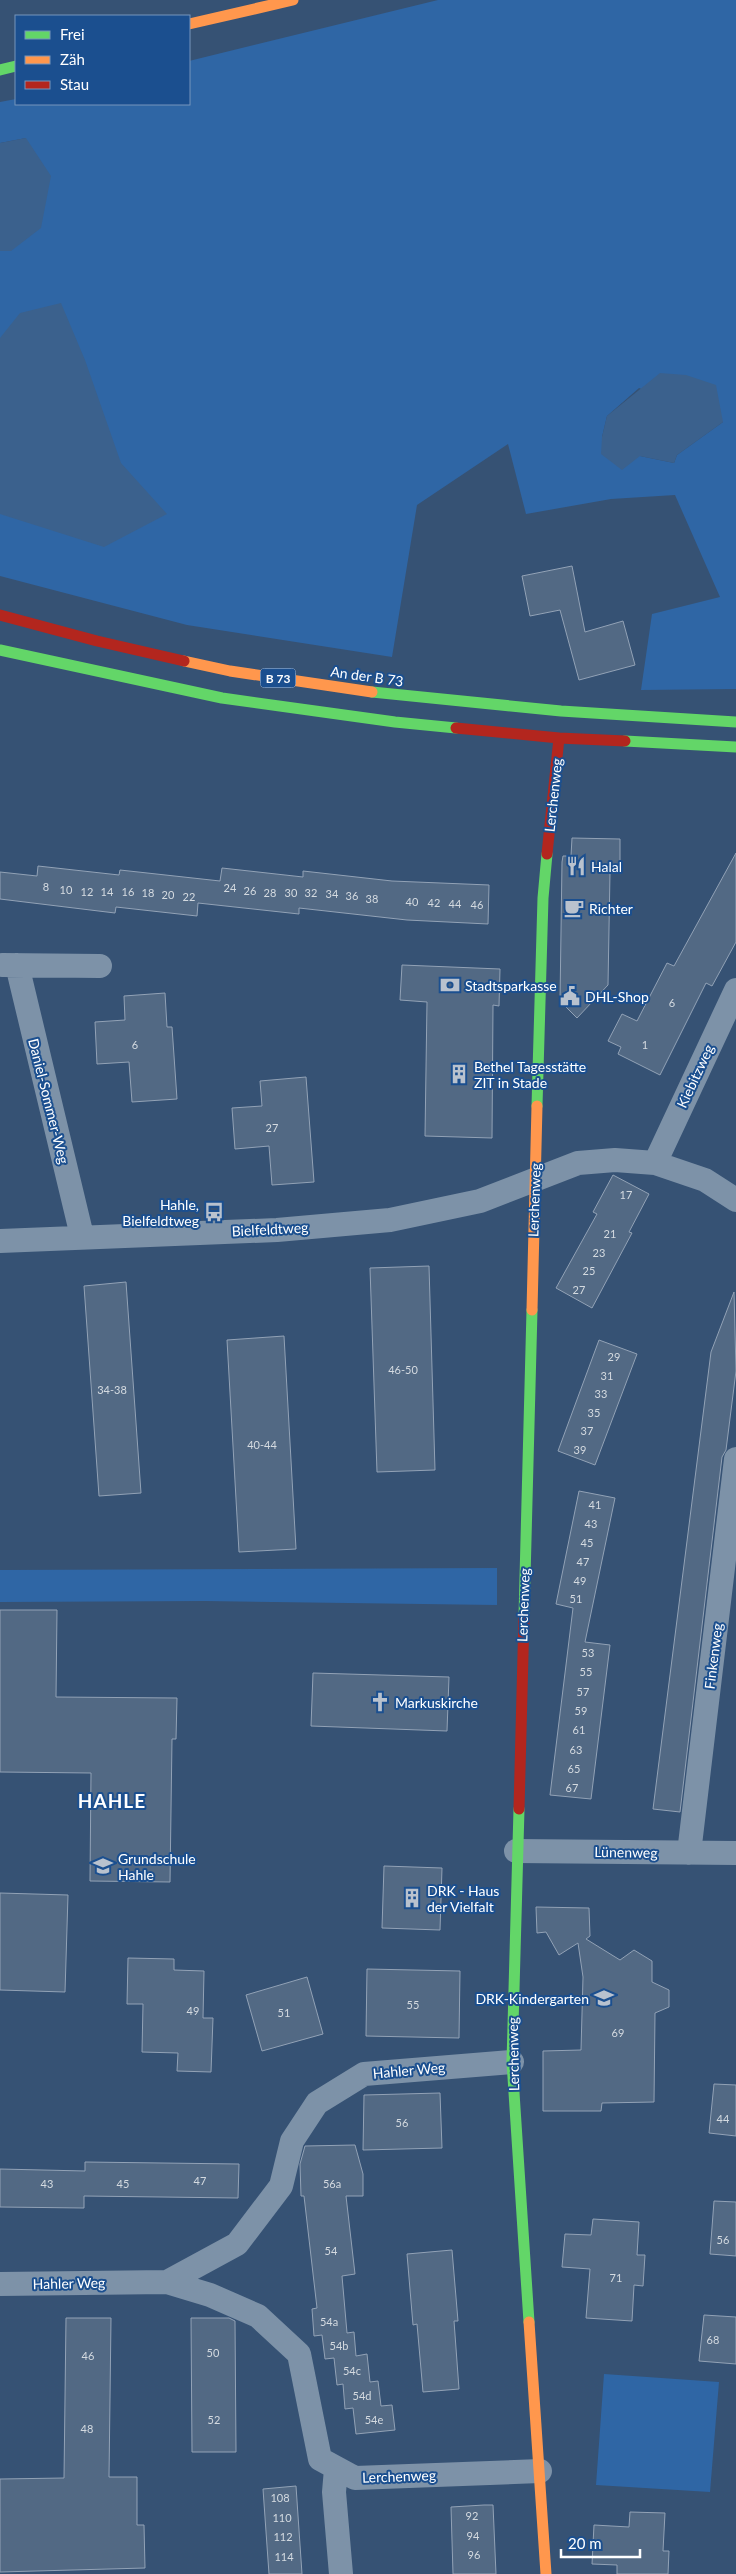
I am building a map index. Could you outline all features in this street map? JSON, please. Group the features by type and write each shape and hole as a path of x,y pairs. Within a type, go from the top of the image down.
{"street":[{"path":"190,24 293,0"},
{"path":"0,70 15,66"},
{"name":"An der B 73","path":"0,615 97,641 230,671 395,696 560,725 736,747"},
{"name":"An der B 73","path":"0,650 222,698 428,726 736,722"},
{"name":"Lerchenweg","path":"546,2574 512,2062 516,1851 543,898 560,725"},
{"name":"Daniel-Sommer-Weg","path":"82,1236 8,965 100,966"},
{"name":"Kiebitzweg","path":"654,1163 736,990"},
{"name":"Bielfeldtweg","path":"0,1240 277,1230 390,1220 480,1201 578,1163 615,1160 654,1163 704,1180 736,1200"},
{"name":"Finkenweg","path":"689,1853 736,1459"},
{"name":"Lünenweg","path":"516,1851 736,1853"},
{"name":"Hahler Weg","path":"167,2282 237,2244 281,2186 292,2141 317,2103 364,2074 512,2062"},
{"name":"Hahler Weg","path":"0,2284 167,2282 210,2296 258,2316 299,2354 320,2460 336,2469"},
{"path":"336,2469 334,2492 341,2574"},
{"name":"Lerchenweg","path":"336,2469 355,2478 540,2471"}],"shaded area":[{"path":"438,0 736,0 736,689 641,690 652,614 720,597 675,495 611,499 526,514 508,444 417,505 392,657 187,625 0,576 0,251 11,251 26,138 0,143 0,102 15,99 15,105 190,105 190,61","holes":["639,388 723,422 677,455 674,463 640,456 602,437 607,416"]},
{"path":"26,138 51,176 41,228 11,251 0,251 0,143"},
{"path":"61,303 85,360 121,463 167,514 104,547 0,514 0,338 20,313"},
{"path":"660,373 686,375 716,385 723,422 677,455 674,463 640,456 622,470 601,454 602,437 607,416"},
{"path":"497,1568 497,1605 205,1601 0,1602 0,1570"},
{"path":"604,2374 719,2382 710,2492 596,2485"}],"building":[{"path":"572,566 585,632 623,621 635,665 579,680 560,610 530,616 522,576"},
{"path":"572,838 620,839 620,872 610,872 608,985 577,1018 560,1001 562,862 563,856 571,856"},
{"path":"736,853 736,942 712,986 706,983 660,1075 618,1054 621,1047 608,1041 622,1014 637,1021 667,963 674,966"},
{"path":"38,866 119,875 120,870 220,881 222,868 303,877 303,871 392,881 489,885 488,924 407,920 299,908 299,914 198,903 197,916 116,907 115,913 0,899 0,872 37,876"},
{"name":"Bethel Tagesstätte ZIT in Stade","path":"402,965 500,969 499,1006 493,1005 492,1138 425,1136 427,1002 400,1000"},
{"path":"165,993 167,1027 172,1027 177,1099 132,1102 129,1062 97,1064 95,1022 125,1020 124,996"},
{"path":"306,1077 314,1182 272,1185 269,1146 235,1149 232,1108 262,1106 260,1081"},
{"path":"613,1175 649,1194 629,1232 632,1233 592,1308 556,1288 597,1214 593,1212"},
{"path":"429,1266 435,1470 377,1472 370,1268"},
{"path":"126,1282 141,1493 99,1496 84,1286"},
{"path":"734,1292 736,1371 726,1450 722,1457 680,1812 653,1809 711,1352"},
{"path":"284,1336 296,1549 239,1552 227,1340"},
{"path":"599,1340 637,1354 595,1465 558,1451"},
{"path":"579,1491 615,1498 585,1642 610,1645 591,1799 550,1795 573,1608 556,1604"},
{"path":"0,1610 57,1610 56,1697 177,1698 176,1739 172,1739 170,1882 90,1881 91,1773 0,1772"},
{"name":"Markuskirche","path":"313,1673 449,1677 447,1731 311,1726"},
{"name":"DRK - Haus der Vielfalt","path":"384,1866 442,1868 440,1930 382,1928"},
{"path":"0,1893 68,1895 65,1992 0,1990"},
{"path":"536,1907 589,1908 590,1936 586,1939 620,1960 634,1950 652,1961 652,1982 669,1990 669,2007 655,2013 654,2102 602,2103 601,2111 543,2111 543,2051 581,2050 583,1977 578,1943 559,1955 546,1932 537,1933"},
{"path":"128,1958 174,1959 174,1970 204,1971 203,2018 213,2018 211,2072 177,2071 178,2053 142,2052 143,2004 127,2004"},
{"path":"367,1969 460,1971 459,2038 366,2036"},
{"path":"307,1977 323,2034 262,2051 246,1995"},
{"path":"714,2084 736,2085 736,2136 709,2133"},
{"path":"440,2093 442,2148 363,2150 364,2095"},
{"path":"355,2145 363,2174 363,2196 346,2196 355,2274 342,2276 347,2333 354,2332 356,2356 367,2354 370,2382 378,2381 381,2406 392,2405 395,2430 356,2434 353,2408 345,2409 343,2384 337,2385 334,2358 325,2359 322,2335 314,2336 312,2309 317,2308 304,2196 301,2196 300,2164 305,2146"},
{"path":"85,2162 239,2164 238,2198 84,2196 84,2208 0,2207 0,2169 85,2171"},
{"path":"714,2201 736,2202 736,2256 710,2254"},
{"path":"593,2219 639,2222 637,2255 645,2255 643,2286 634,2285 632,2321 586,2318 590,2269 562,2267 565,2234 591,2235"},
{"path":"452,2250 458,2321 454,2321 459,2389 423,2392 417,2324 413,2325 407,2254"},
{"path":"704,2315 736,2317 736,2364 699,2361"},
{"path":"66,2318 111,2318 109,2477 137,2477 137,2525 144,2525 145,2568 0,2572 0,2479 64,2478"},
{"path":"191,2318 229,2318 235,2321 236,2452 192,2452"},
{"path":"296,2486 302,2574 269,2574 263,2489"},
{"path":"493,2505 496,2574 453,2574 451,2507"},
{"path":"630,2512 665,2513 663,2551 669,2551 668,2574 617,2574 617,2565 592,2564 594,2525 629,2527"}],"traffic: fast":[{"path":"0,70 15,66"},
{"path":"0,650 222,698 395,722 456,728"},
{"path":"372,692 561,711 736,722"},
{"path":"625,741 736,747"},
{"path":"537,1106 543,898 547,854"},
{"path":"524,1616 532,1310"},
{"path":"519,1809 512,2062 529,2322"}],"traffic: slow":[{"path":"190,24 293,0"},
{"path":"184,661 230,671 372,692"},
{"path":"532,1310 537,1106"},
{"path":"529,2322 546,2574"}],"traffic: jam":[{"path":"0,615 97,641 184,661"},
{"path":"456,728 559,738 625,741"},
{"path":"547,854 559,738"},
{"path":"519,1809 524,1616"}],"place":[{"name":"Halal","path":"576,866"},
{"name":"Richter","path":"574,908"},
{"name":"Stadtsparkasse","path":"450,985"},
{"name":"DHL-Shop","path":"570,996"},
{"name":"Bethel Tagesstätte ZIT in Stade","path":"459,1074"},
{"name":"Hahle, Bielfeldtweg","path":"214,1212"},
{"name":"Markuskirche","path":"380,1702"},
{"name":"Grundschule Hahle","path":"103,1866"},
{"name":"DRK - Haus der Vielfalt","path":"412,1898"},
{"name":"DRK-Kindergarten","path":"604,1998"}],"district":[{"name":"HAHLE","path":"112,1800"}]}
